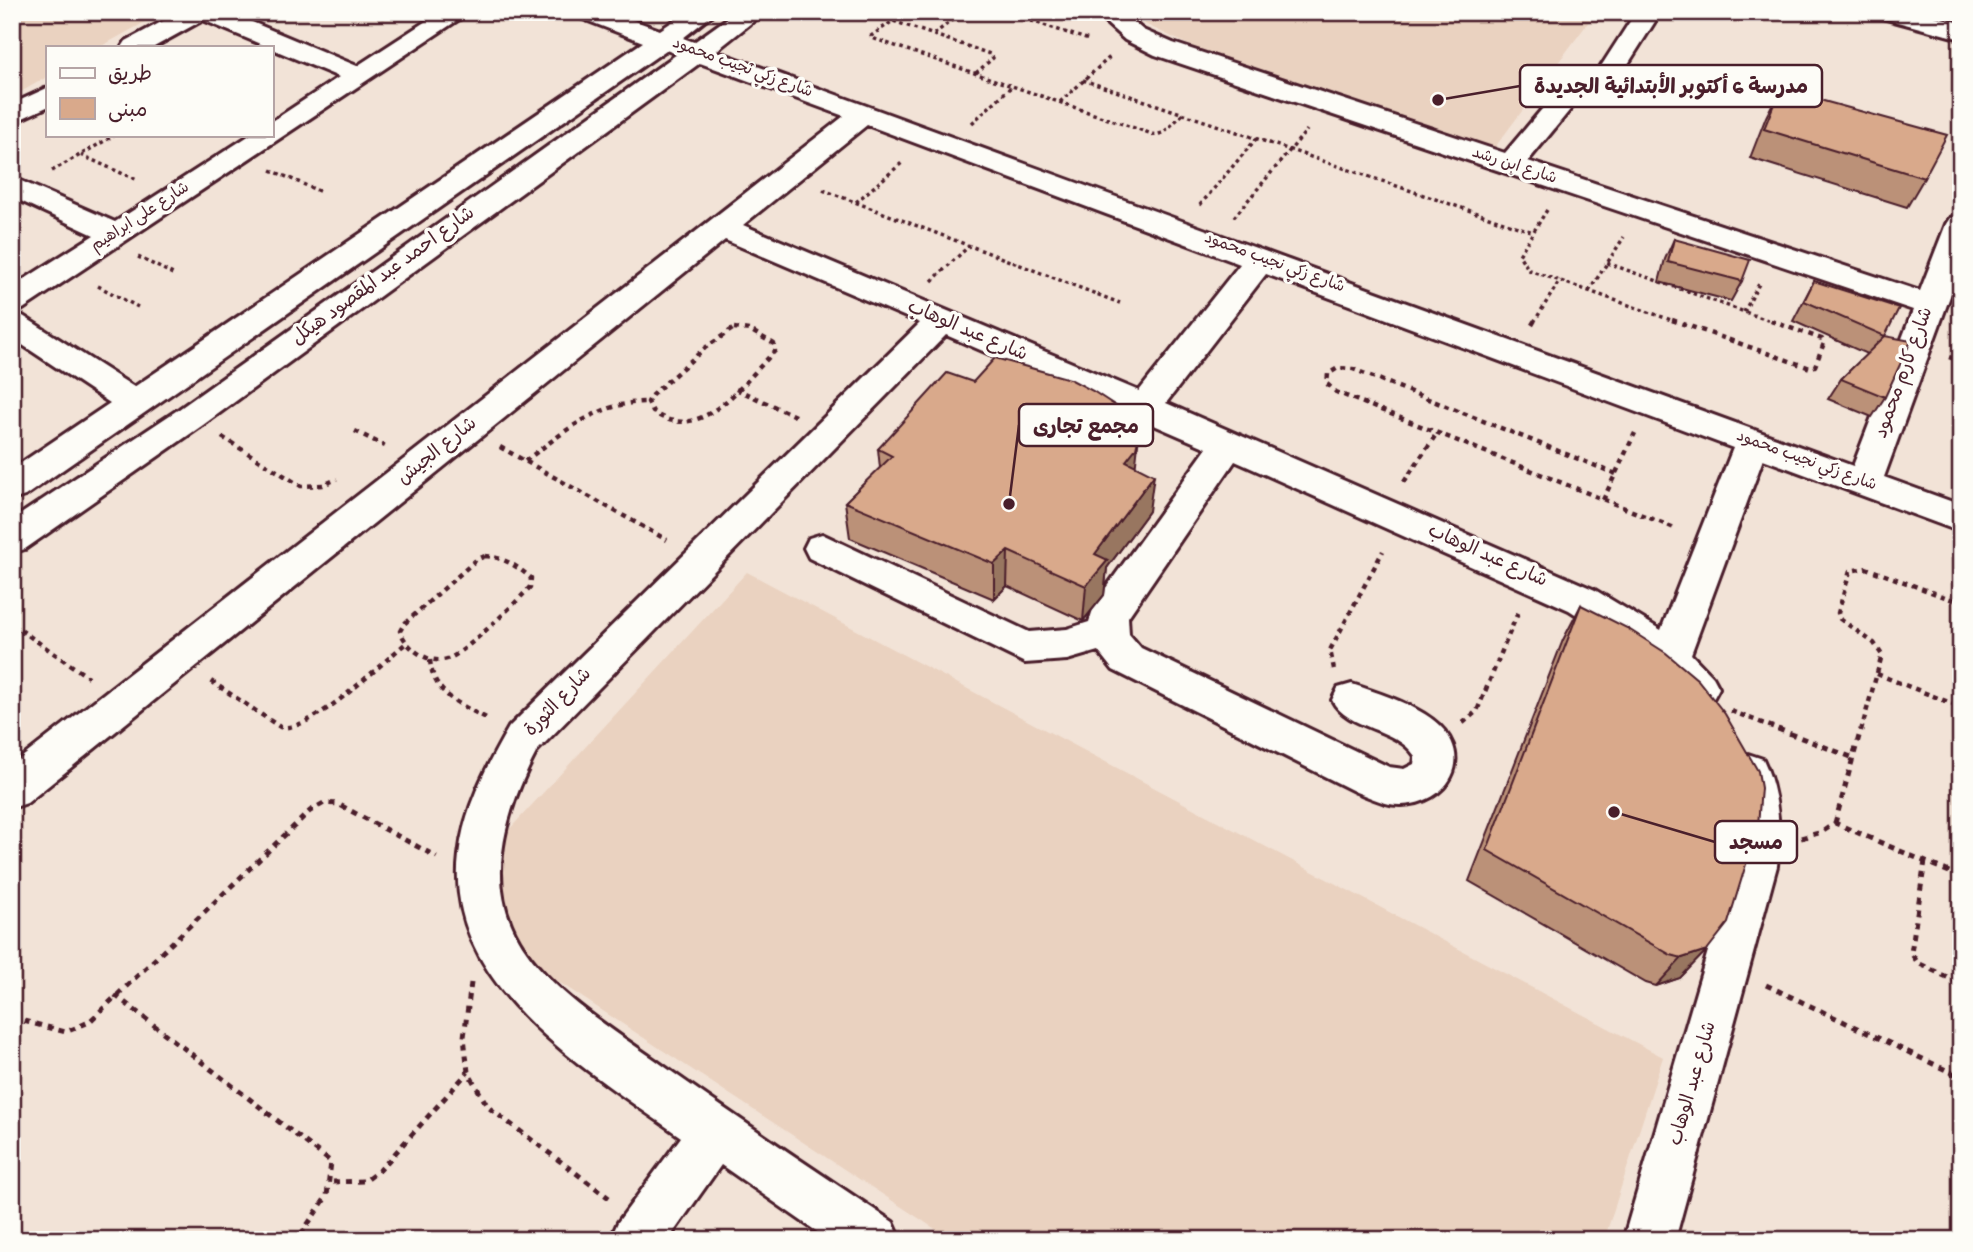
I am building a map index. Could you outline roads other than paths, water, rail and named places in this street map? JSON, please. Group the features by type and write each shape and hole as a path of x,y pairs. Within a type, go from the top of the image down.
{"street":[{"path":"137,46 199,12"},
{"path":"205,12 359,76"},
{"name":"شارع على ابراهيم","path":"273,132 458,12"},
{"name":"شارع زكي نجيب محمود","path":"587,12 1961,519"},
{"name":"شارع احمد عبد المقصود هيكل","path":"12,488 704,12"},
{"name":"شارع احمد عبد المقصود هيكل","path":"12,539 191,417 753,12"},
{"name":"شارع ابن رشد","path":"1106,12 1126,42 1164,49 1930,305"},
{"path":"1509,166 1578,83 1606,77 1648,12"},
{"path":"1888,12 1961,32"},
{"path":"12,115 46,97"},
{"name":"شارع الجيش","path":"12,790 864,114"},
{"name":"شارع على ابراهيم","path":"12,302 267,136"},
{"path":"16,188 117,233"},
{"name":"شارع كارم محمود","path":"1864,484 1961,224"},
{"name":"شارع عبد الوهاب","path":"721,227 1145,407 1532,577 1628,624 1670,657 1723,718 1754,790 1760,835 1755,866 1649,1240"},
{"path":"1145,407 1261,260"},
{"name":"شارع الثورة","path":"875,1240 714,1133 560,1018 515,974 490,929 480,881 483,830 499,779 523,739 830,432 924,313"},
{"path":"12,323 135,403"},
{"path":"1670,657 1752,443"},
{"path":"1228,444 1109,614 1106,631 1114,646 1127,659 1395,789 1419,786 1434,773 1436,753 1425,737 1352,700"},
{"path":"822,548 1025,646 1056,648 1081,642 1106,631"},
{"path":"641,1233 714,1133"}],"place":[{"name":"مدرسة 6 أكتوبر الأبتدائية الجديدة","path":"1438,100"},
{"name":"مجمع تجارى","path":"1009,504"},
{"name":"مسجد","path":"1614,812"}]}
